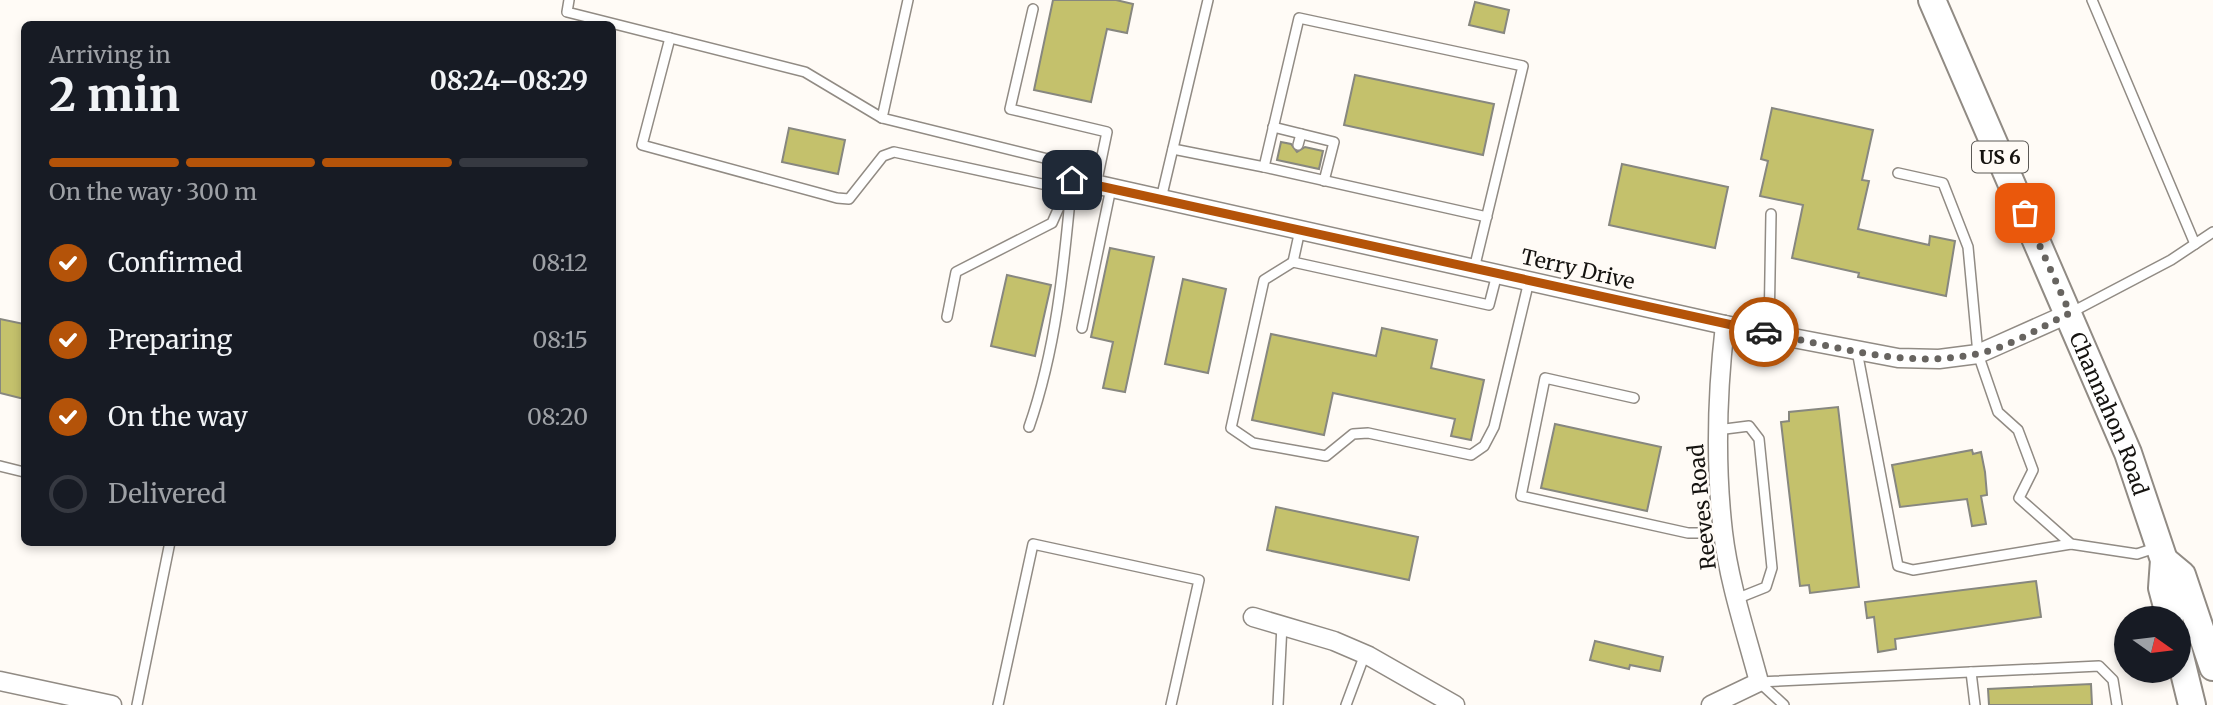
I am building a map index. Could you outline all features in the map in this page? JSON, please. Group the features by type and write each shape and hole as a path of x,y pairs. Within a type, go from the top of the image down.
{"main road":[{"name":"Channahon Road","path":"1932,0 2070,313 2128,453 2162,553 2162,587 2167,606"},
{"name":"Channahon Road","path":"2162,553 2182,575 2213,667"},
{"path":"2187,683 2192,705"}],"street":[{"name":"Terry Drive","path":"1072,180 1725,325 1898,358 1939,359 1978,354 2070,313"},
{"name":"Reeves Road","path":"1725,325 1718,383 1717,430 1723,533 1736,599 1759,682"},
{"path":"1253,617 1334,640 1365,654 1455,705"},
{"path":"0,681 112,705"},
{"path":"1712,705 1759,682"}],"lane":[{"path":"569,0 567,12 603,21"},
{"path":"882,118 908,0"},
{"path":"1161,199 1208,0"},
{"path":"2092,0 2195,244"},
{"path":"1033,9 1010,109 1107,132 1104,187 1082,328"},
{"path":"1264,167 1298,18 1523,66 1474,269"},
{"path":"616,24 805,72 882,118 1048,159 1072,180"},
{"path":"670,38 642,145 849,199 883,156 894,152 1042,184 1072,180"},
{"path":"1273,127 1301,134 1315,143 1334,142 1324,181"},
{"path":"1298,145 1301,134"},
{"path":"1173,149 1264,167 1292,168 1308,172 1324,181 1487,217"},
{"path":"1898,173 1943,183 1968,247 1978,354 1998,412 2018,430 2033,471 2019,498 2071,544"},
{"path":"947,317 956,272 1052,223 1072,180"},
{"path":"1029,427 1052,342 1072,180"},
{"path":"1769,333 1770,214"},
{"path":"1293,262 1300,230"},
{"path":"2070,313 2213,232"},
{"path":"1497,274 1489,306 1293,262 1264,280 1231,428 1253,443 1326,456 1353,434 1368,433 1471,455 1484,446 1494,427 1529,281"},
{"path":"1857,351 1898,566 1913,570 2071,544 2137,554 2162,553"},
{"path":"1634,398 1545,378 1521,496 1688,533 1723,533"},
{"path":"1717,430 1749,426 1759,439 1772,568 1766,587 1736,599"},
{"path":"0,466 21,471"},
{"path":"998,705 1033,544 1199,580 1171,705"},
{"path":"137,705 169,546"},
{"path":"1278,705 1282,625"},
{"path":"1346,705 1365,654"},
{"path":"1759,682 2099,666 2113,680 2117,705"},
{"path":"1971,672 1975,705"},
{"path":"1759,682 1784,705"}],"building":[{"path":"1053,0 1116,0 1133,4 1127,33 1107,29 1091,102 1034,90"},
{"path":"1475,2 1509,10 1504,33 1469,25"},
{"path":"1355,75 1494,104 1483,155 1344,125"},
{"path":"1772,108 1873,130 1862,180 1869,181 1858,229 1929,245 1930,236 1955,241 1946,296 1858,277 1859,273 1792,258 1803,205 1760,196 1768,161 1761,159"},
{"path":"789,128 845,140 838,174 782,162"},
{"path":"1281,142 1291,144 1297,152 1305,147 1323,151 1319,169 1277,160"},
{"path":"1622,164 1728,187 1715,248 1609,225"},
{"path":"1110,248 1154,257 1125,392 1103,388 1113,342 1091,337"},
{"path":"1007,275 1051,285 1035,356 991,346"},
{"path":"1183,279 1226,289 1208,373 1165,364"},
{"path":"0,319 21,323 21,398 0,393"},
{"path":"1382,328 1437,340 1431,368 1484,380 1471,440 1451,436 1455,419 1333,393 1324,435 1252,420 1271,334 1376,356"},
{"path":"1838,407 1859,587 1810,593 1809,585 1800,586 1781,422 1789,421 1789,412"},
{"path":"1555,424 1661,447 1647,511 1541,488"},
{"path":"1972,450 1973,454 1981,452 1985,472 1987,495 1981,496 1986,524 1972,526 1967,499 1900,507 1892,465"},
{"path":"1276,507 1418,537 1409,580 1267,550"},
{"path":"2036,581 2041,617 1895,639 1896,649 1878,652 1874,617 1867,618 1865,602"},
{"path":"1595,641 1663,657 1660,671 1630,665 1629,669 1590,660"},
{"path":"2091,684 2092,705 1989,705 1988,689"}],"way so far":[{"path":"1764,332 1898,358 1939,359 1978,354 2006,344 2070,313 2025,213"}],"route":[{"path":"1072,180 1764,332"}]}
